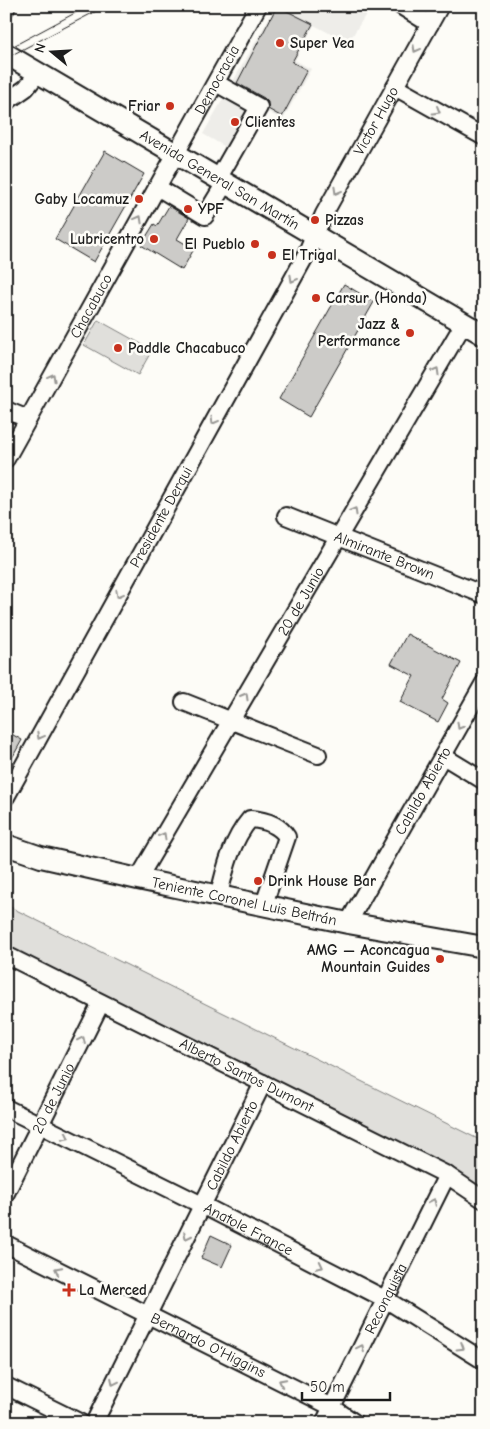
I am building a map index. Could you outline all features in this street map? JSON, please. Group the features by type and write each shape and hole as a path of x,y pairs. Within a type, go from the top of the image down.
{"main road":[{"name":"Avenida General San Martín","path":"6,54 484,334"},
{"name":"Teniente Coronel Luis Beltrán","path":"6,845 41,857 348,923 484,947"}],"street":[{"name":"Democracia","path":"176,154 258,6"},
{"path":"401,6 430,24"},
{"name":"Victor Hugo","path":"314,235 440,6"},
{"path":"6,102 26,88 38,73"},
{"path":"157,187 205,216 259,108 216,83"},
{"path":"394,87 484,137"},
{"name":"Chacabuco","path":"6,459 176,154"},
{"name":"Presidente Derqui","path":"6,797 306,255 314,235"},
{"name":"20 de Junio","path":"138,878 464,323"},
{"path":"6,410 28,419"},
{"name":"Almirante Brown","path":"286,516 484,595"},
{"name":"Cabildo Abierto","path":"348,923 484,683"},
{"path":"184,702 318,755"},
{"path":"443,756 484,781"},
{"path":"219,895 227,861 243,827 250,819 260,820 282,829 287,837 264,904"},
{"name":"Alberto Santos Dumont","path":"6,955 447,1175 484,1200"},
{"name":"20 de Junio","path":"6,1193 101,1003"},
{"name":"Cabildo Abierto","path":"94,1423 263,1083"},
{"name":"Anatole France","path":"6,1108 202,1205 385,1299 484,1362"},
{"name":"Reconquista","path":"324,1423 447,1175"},
{"name":"Bernardo O'Higgins","path":"6,1244 332,1407 355,1423"},
{"path":"6,1386 81,1423"}],"shaded area":[{"path":"276,6 371,6 348,43 314,25 295,60 311,69 283,120 262,109 236,153 203,134"},
{"name":"Paddle Chacabuco","path":"98,320 152,350 138,375 84,345"},
{"path":"6,905 484,1142 484,1189 453,1170 6,948"}],"building":[{"name":"Super Vea","path":"277,6 313,24 292,62 307,70 282,117 268,109 268,102 264,98 237,83"},
{"path":"105,151 144,174 94,262 55,239"},
{"path":"169,206 189,218 177,239 194,249 182,270 141,245 154,224 157,226"},
{"path":"344,284 374,302 309,417 279,399"},
{"path":"407,634 461,663 442,699 448,703 438,722 400,702 414,676 391,664"},
{"path":"6,731 22,740 6,769"},
{"path":"211,1235 232,1245 222,1267 201,1258"}],"tram line":[{"path":"6,50 88,6"},
{"path":"6,58 106,6"}],"place":[{"name":"Super Vea","path":"280,43"},
{"name":"Friar","path":"170,106"},
{"name":"Clientes","path":"235,122"},
{"name":"Gaby Locamuz","path":"139,199"},
{"name":"YPF","path":"188,209"},
{"name":"Pizzas","path":"315,220"},
{"name":"Lubricentro","path":"154,239"},
{"name":"El Pueblo","path":"255,244"},
{"name":"El Trigal","path":"272,255"},
{"name":"Carsur (Honda)","path":"316,298"},
{"name":"Jazz & Performance","path":"410,333"},
{"name":"Paddle Chacabuco","path":"118,348"},
{"name":"Drink House Bar","path":"258,881"},
{"name":"AMG — Aconcagua Mountain Guides","path":"440,959"},
{"name":"La Merced","path":"69,1290"}]}
